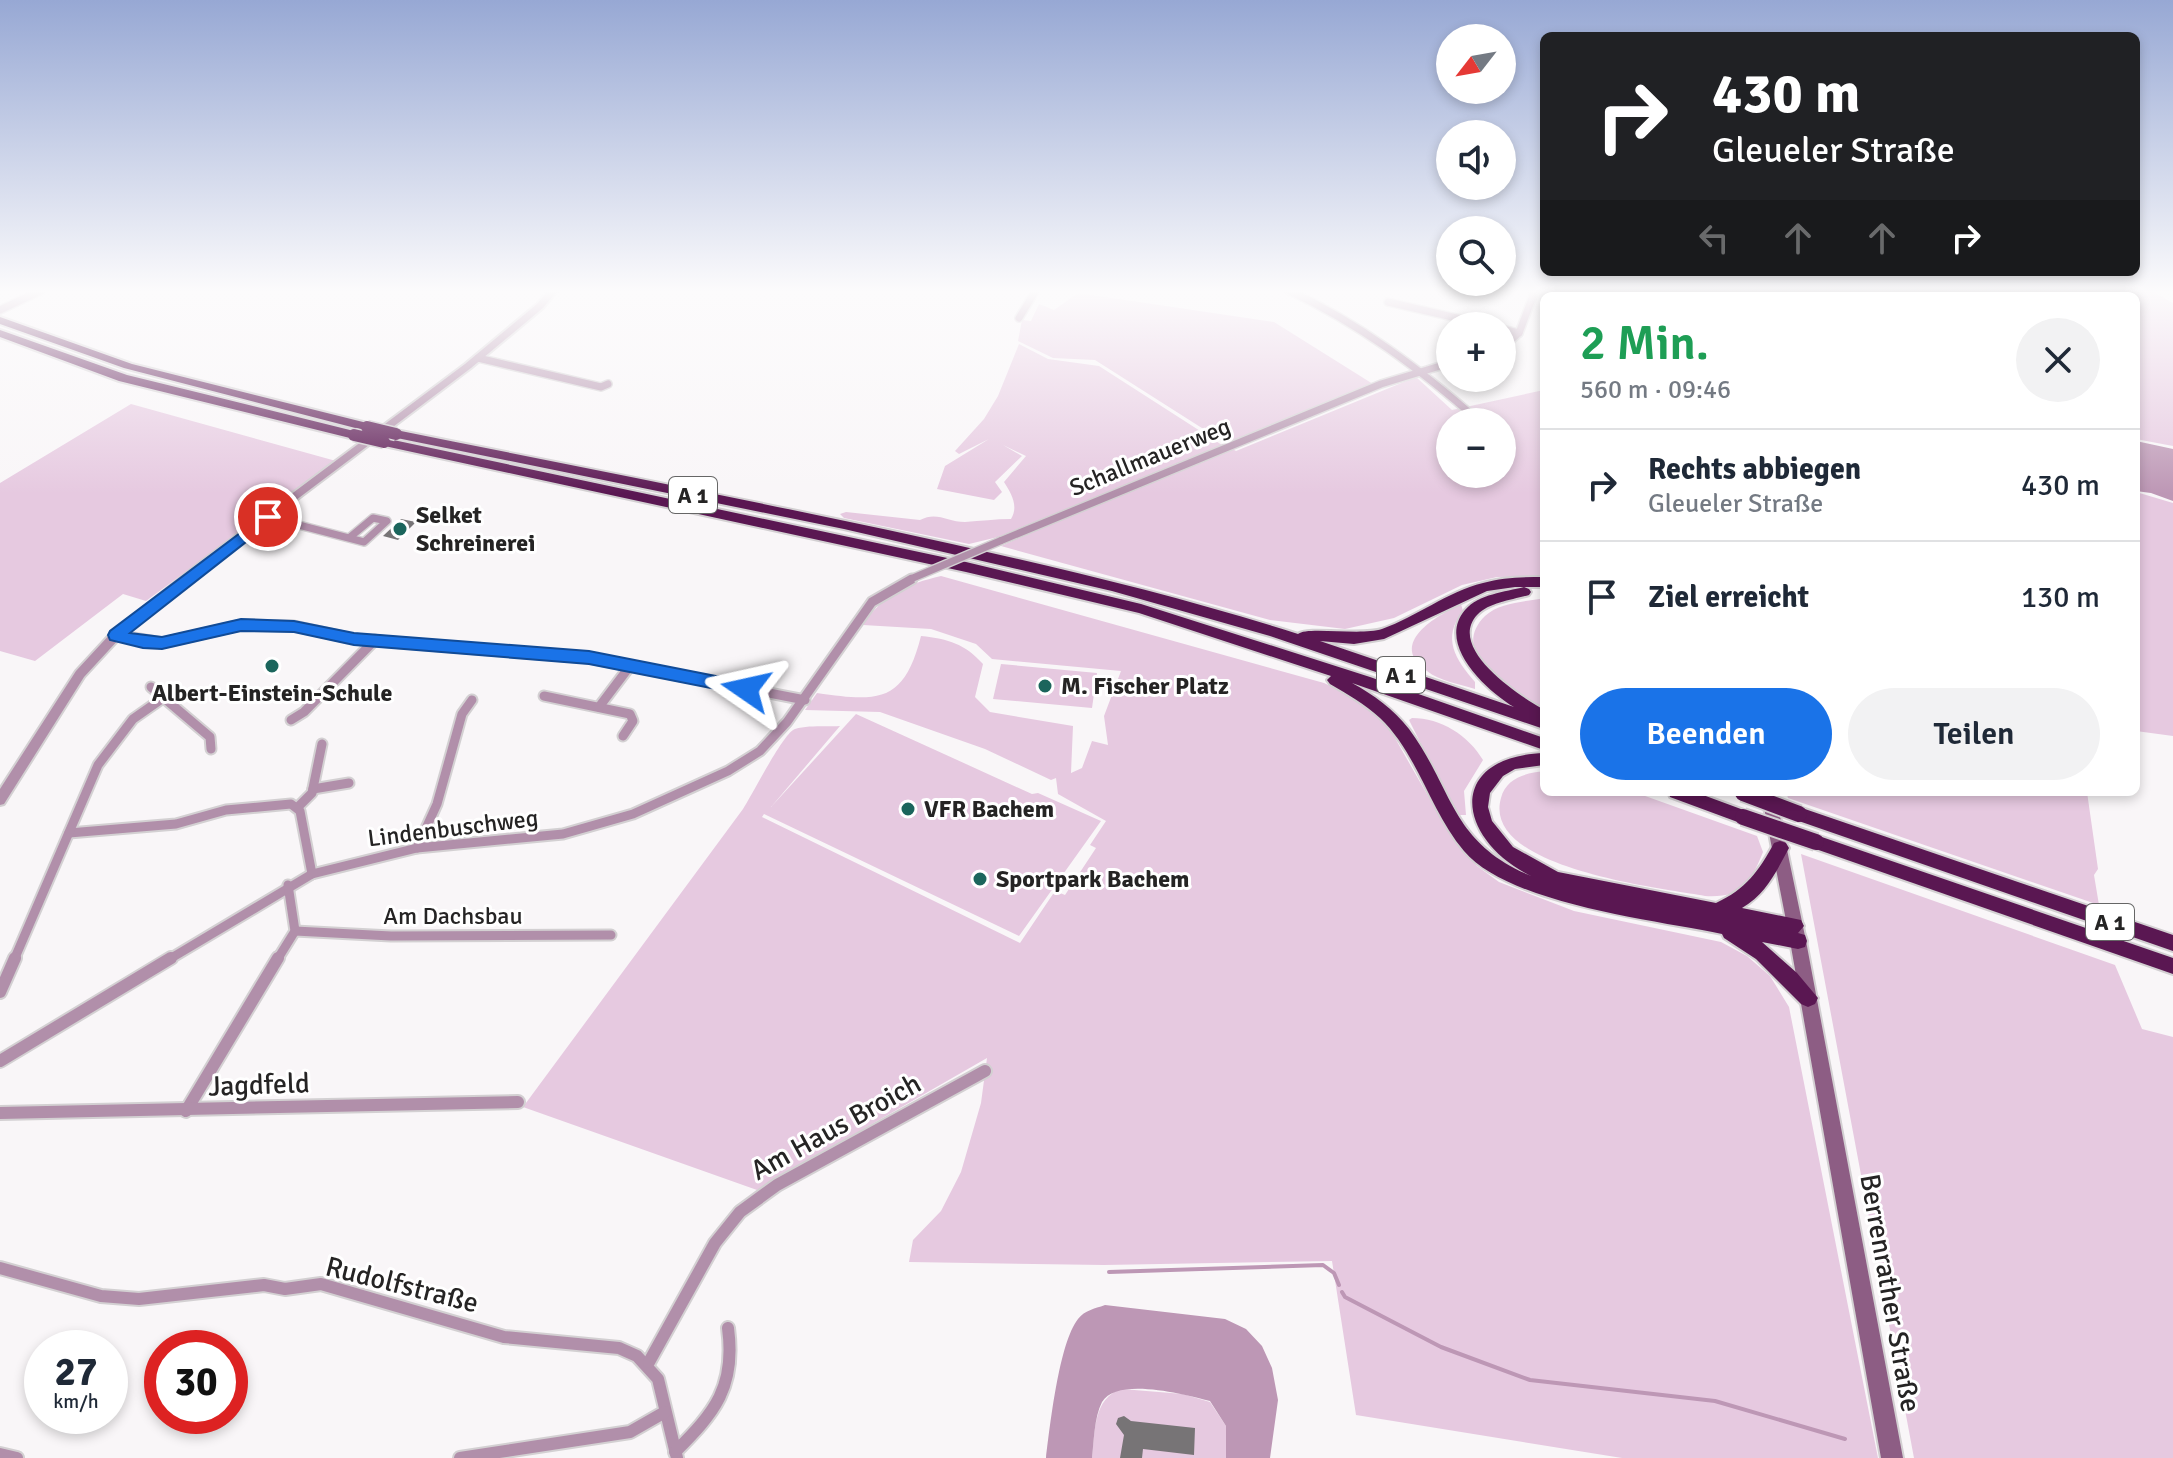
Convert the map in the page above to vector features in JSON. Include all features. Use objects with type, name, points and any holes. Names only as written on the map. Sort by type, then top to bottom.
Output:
[{"type":"highway","name":"A 1","points":[[68,358],[123,378],[354,435],[980,570],[1141,609],[1540,743]]},
{"type":"highway","name":"A 1","points":[[106,358],[367,427],[393,429],[1114,586],[1258,627],[1540,722]]},
{"type":"highway","points":[[1258,627],[1318,637],[1354,639],[1384,634],[1409,624],[1484,587],[1540,582]]},
{"type":"highway","points":[[1540,592],[1507,594],[1490,600],[1474,609],[1466,621],[1463,635],[1475,666],[1494,686],[1540,714]]},
{"type":"highway","points":[[1265,648],[1358,691],[1379,705],[1412,743],[1449,817],[1473,849],[1500,869],[1526,882],[1563,894],[1715,916],[1773,961],[1808,998]]},
{"type":"highway","points":[[1540,760],[1513,763],[1494,771],[1484,783],[1479,798],[1482,819],[1492,837],[1506,852],[1529,868],[1556,879],[1797,933]]},
{"type":"highway","name":"A 1","points":[[1687,796],[2173,966]]},
{"type":"highway","name":"A 1","points":[[1749,796],[2173,943]]},
{"type":"highway","points":[[1715,916],[1748,898],[1760,886],[1780,848]]},
{"type":"main road","name":"Berrenrather Straße","points":[[1769,796],[1797,933],[1892,1458]]},
{"type":"street","points":[[478,358],[601,387],[608,384]]},
{"type":"street","points":[[0,800],[79,676],[116,635],[268,517],[393,429],[478,358]]},
{"type":"street","points":[[1404,358],[1464,408]]},
{"type":"street","name":"Schallmauerweg","points":[[872,602],[913,578],[1000,541],[1257,434],[1436,367]]},
{"type":"street","points":[[268,517],[349,538]]},
{"type":"street","name":"Lindenbuschweg","points":[[0,1061],[111,997],[288,885],[312,874],[417,848],[563,834],[633,814],[692,789],[760,751],[805,700],[872,602]]},
{"type":"street","points":[[116,635],[162,643],[257,624],[375,640],[589,658],[805,700]]},
{"type":"street","points":[[291,720],[304,712],[375,640]]},
{"type":"street","points":[[599,707],[630,666]]},
{"type":"street","points":[[151,687],[210,737],[211,749]]},
{"type":"street","points":[[544,696],[630,714],[633,721],[623,736]]},
{"type":"street","points":[[0,992],[107,750],[133,719],[163,698]]},
{"type":"street","points":[[417,848],[437,804],[462,714],[472,700]]},
{"type":"street","points":[[298,807],[313,789],[322,744]]},
{"type":"street","points":[[313,789],[349,783]]},
{"type":"street","points":[[69,833],[176,824],[226,810],[281,803],[298,807]]},
{"type":"street","points":[[298,807],[312,874]]},
{"type":"street","points":[[186,1111],[295,931],[288,885]]},
{"type":"street","name":"Am Dachsbau","points":[[295,931],[402,937],[611,935]]},
{"type":"street","name":"Am Haus Broich","points":[[649,1362],[715,1243],[740,1212],[777,1185],[985,1071]]},
{"type":"street","name":"Jagdfeld","points":[[0,1113],[518,1102]]},
{"type":"street","name":"Rudolfstraße","points":[[0,1268],[101,1296],[139,1299],[264,1285],[285,1289],[321,1284],[504,1337],[619,1348],[649,1362]]},
{"type":"street","points":[[649,1362],[661,1383],[667,1434],[676,1455],[722,1400],[732,1363],[728,1328]]},
{"type":"street","points":[[460,1458],[630,1432],[665,1412]]},
{"type":"street","points":[[0,1454],[17,1458]]},
{"type":"shaded area","points":[[1013,358],[1046,358],[1099,366],[1222,445],[998,537],[969,544],[844,518],[840,514],[846,512],[920,520],[937,517],[959,522],[1011,519],[1014,504],[1004,482],[1026,456],[1003,445],[1022,456],[995,482],[1002,492],[994,500],[937,489],[945,466],[989,439],[959,454],[955,451],[984,419],[998,396]]},
{"type":"shaded area","points":[[1054,358],[1332,358],[1373,384],[1227,444],[1095,360]]},
{"type":"shaded area","points":[[2140,358],[2173,358],[2173,446],[2140,440]]},
{"type":"shaded area","points":[[1416,377],[1450,408],[1436,408],[1436,488],[1516,488],[1516,408],[1461,408],[1540,391],[1540,576],[1497,577],[1462,585],[1394,618],[1345,629],[1270,620],[1001,546],[1229,447],[1236,451]]},
{"type":"shaded area","points":[[131,404],[336,461],[146,601],[123,594],[35,661],[0,651],[0,483]]},
{"type":"shaded area","points":[[2140,442],[2173,449],[2173,501],[2140,492]]},
{"type":"shaded area","points":[[2140,493],[2173,503],[2173,736],[2140,732]]},
{"type":"shaded area","points":[[941,576],[1324,683],[1360,700],[1391,731],[1448,831],[1477,866],[1499,882],[1574,911],[1721,942],[1747,956],[1770,976],[1789,1007],[1878,1458],[1622,1458],[1356,1415],[1332,1261],[1104,1265],[909,1262],[913,1240],[941,1211],[961,1172],[981,1103],[987,1058],[757,1190],[523,1107],[743,809],[776,752],[795,729],[840,726],[771,807],[856,714],[1032,794],[1038,793],[1101,821],[1019,936],[764,814],[762,817],[1020,943],[1055,891],[1065,895],[1096,848],[1090,845],[1106,821],[1058,794],[1056,778],[1051,780],[985,749],[880,712],[805,710],[817,693],[873,697],[897,686],[914,658],[921,636],[956,644],[983,664],[975,697],[990,712],[1073,726],[1071,773],[1082,768],[1092,741],[1108,745],[1104,716],[1121,671],[992,659],[976,644],[931,629],[863,625],[879,605],[897,592]]},
{"type":"shaded area","points":[[1540,599],[1540,707],[1517,694],[1489,672],[1474,645],[1475,630],[1485,616],[1505,605]]},
{"type":"shaded area","points":[[1461,604],[1463,611],[1456,621],[1452,640],[1457,657],[1475,682],[1475,689],[1444,680],[1427,671],[1416,661],[1412,650],[1414,641],[1429,623]]},
{"type":"shaded area","name":"M. Fischer Platz","points":[[1001,664],[1097,673],[1092,708],[993,699]]},
{"type":"shaded area","points":[[1409,720],[1433,721],[1453,730],[1470,743],[1483,760],[1464,791],[1466,815],[1460,815],[1448,798]]},
{"type":"shaded area","points":[[1540,772],[1540,796],[1645,796],[1757,836],[1763,852],[1754,873],[1743,887],[1718,896],[1651,887],[1579,870],[1545,858],[1518,842],[1502,822],[1501,798],[1504,791],[1512,781]]},
{"type":"shaded area","points":[[2088,796],[2098,869],[2094,875],[2099,905],[1788,798]]},
{"type":"shaded area","points":[[1801,854],[2115,965],[2142,1029],[2173,1037],[2173,1458],[1914,1458]]},
{"type":"shaded area","points":[[1105,1305],[1225,1319],[1246,1329],[1262,1346],[1272,1368],[1278,1400],[1270,1458],[1226,1458],[1226,1426],[1210,1401],[1137,1389],[1110,1394],[1102,1402],[1092,1458],[1046,1458],[1056,1386],[1071,1331],[1084,1314]]},
{"type":"shaded area","points":[[1122,1389],[1183,1394],[1210,1402],[1226,1426],[1226,1458],[1092,1458],[1097,1417],[1106,1400]]},
{"type":"building","name":"Selket Schreinerei","points":[[401,519],[416,522],[398,540],[383,536]]},
{"type":"building","points":[[1124,1416],[1131,1421],[1195,1428],[1194,1455],[1143,1449],[1142,1458],[1120,1458],[1124,1435],[1116,1424],[1118,1418]]},
{"type":"waterway","points":[[1109,1272],[1323,1265],[1334,1273],[1339,1285]]},
{"type":"waterway","points":[[1342,1292],[1345,1297],[1441,1347],[1530,1380],[1715,1401],[1845,1439]]},
{"type":"place","name":"Selket Schreinerei","points":[[400,529]]},
{"type":"place","name":"Albert-Einstein-Schule","points":[[272,666]]},
{"type":"place","name":"M. Fischer Platz","points":[[1045,686]]},
{"type":"place","name":"VFR Bachem","points":[[908,809]]},
{"type":"place","name":"Sportpark Bachem","points":[[980,879]]},
{"type":"route","points":[[268,517],[116,635],[162,643],[241,625],[294,626],[354,639],[589,658],[746,689]]}]
